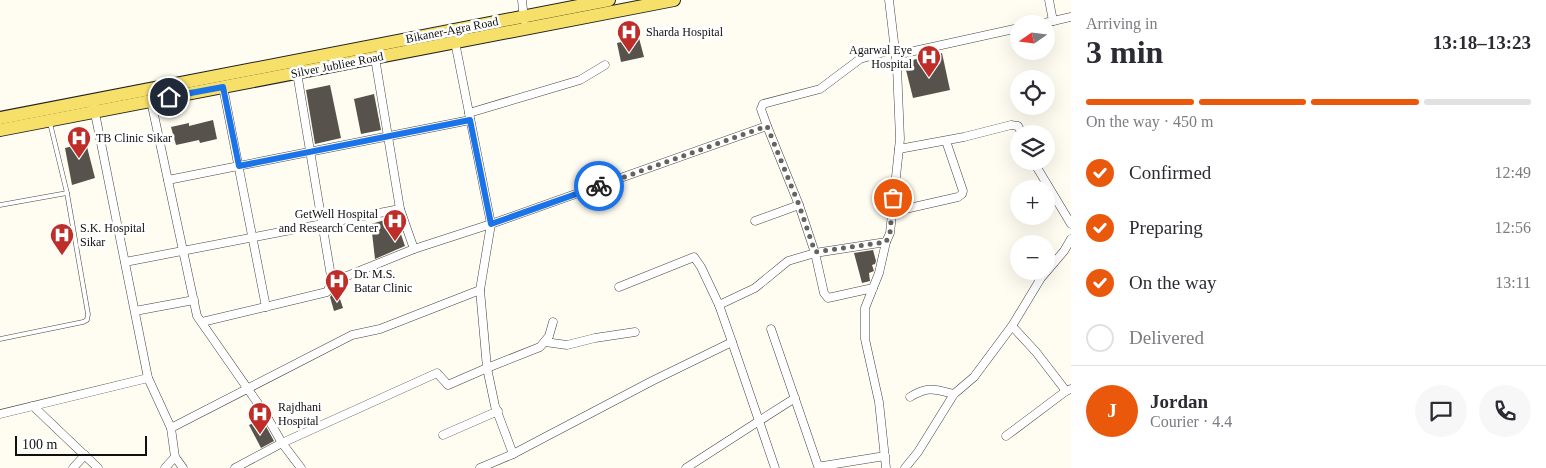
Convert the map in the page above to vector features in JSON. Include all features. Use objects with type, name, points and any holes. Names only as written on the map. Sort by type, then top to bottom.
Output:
[{"type":"main road","name":"Bikaner-Agra Road","points":[[0,118],[93,106],[525,22],[609,0]]},
{"type":"main road","name":"Silver Jubliee Road","points":[[0,130],[49,120],[93,106],[151,101],[455,42],[525,22],[674,0]]},
{"type":"street","points":[[522,0],[525,22]]},
{"type":"street","points":[[886,468],[880,402],[865,339],[865,308],[880,273],[886,242],[890,233],[900,138],[895,52],[889,0]]},
{"type":"street","points":[[1049,0],[1052,15]]},
{"type":"street","points":[[1055,21],[1071,17]]},
{"type":"street","points":[[873,288],[828,298],[824,293],[815,252],[799,205],[761,109],[763,104],[820,89],[860,59],[1010,30]]},
{"type":"street","points":[[455,42],[491,224],[480,290],[487,368],[498,412],[513,454]]},
{"type":"street","points":[[375,58],[400,209],[414,249]]},
{"type":"street","points":[[168,180],[388,136],[470,116],[580,80],[605,65]]},
{"type":"street","points":[[202,322],[328,292],[332,282],[297,73]]},
{"type":"street","points":[[223,87],[266,307]]},
{"type":"street","points":[[151,101],[197,316],[248,388],[300,468]]},
{"type":"street","points":[[93,106],[148,378],[170,428],[175,457],[183,468]]},
{"type":"street","points":[[332,282],[414,249],[491,224],[767,126]]},
{"type":"street","points":[[899,149],[1010,126]]},
{"type":"street","points":[[892,212],[958,197],[962,194],[963,191],[946,140]]},
{"type":"street","points":[[1038,170],[1071,224]]},
{"type":"street","points":[[755,221],[799,205]]},
{"type":"street","points":[[125,262],[400,209]]},
{"type":"street","points":[[905,468],[918,452],[954,394],[974,377],[1012,326],[1041,278],[1064,251],[1071,239]]},
{"type":"street","points":[[719,305],[756,288],[788,261],[815,252],[886,242]]},
{"type":"street","points":[[1064,251],[1071,258]]},
{"type":"street","points":[[619,287],[694,257],[701,266],[719,305],[775,468]]},
{"type":"street","points":[[170,428],[352,335],[380,329],[480,290]]},
{"type":"street","points":[[135,311],[194,300]]},
{"type":"street","points":[[235,468],[282,443],[437,372],[448,385],[487,368],[532,352],[546,342],[553,322]]},
{"type":"street","points":[[1006,436],[1068,390],[1012,326]]},
{"type":"street","points":[[771,329],[818,466],[885,456]]},
{"type":"street","points":[[546,342],[567,345],[595,338],[635,332]]},
{"type":"street","points":[[480,468],[513,454],[652,381],[732,342]]},
{"type":"street","points":[[0,414],[148,378]]},
{"type":"street","points":[[910,397],[928,388],[954,394]]},
{"type":"street","points":[[686,468],[795,398]]},
{"type":"street","points":[[34,406],[98,468]]},
{"type":"street","points":[[443,436],[498,412]]},
{"type":"street","points":[[73,468],[85,455]]},
{"type":"street","points":[[165,468],[175,457]]},
{"type":"lane","points":[[0,339],[86,320],[88,314],[67,193],[49,120]]},
{"type":"lane","points":[[0,205],[67,193]]},
{"type":"building","points":[[639,38],[644,57],[621,62],[617,43]]},
{"type":"building","points":[[942,53],[950,90],[913,98],[904,62]]},
{"type":"building","points":[[330,85],[341,138],[315,144],[306,90]]},
{"type":"building","points":[[374,94],[381,130],[361,134],[354,99]]},
{"type":"building","points":[[213,120],[217,139],[200,143],[199,140],[176,145],[171,127],[189,123],[189,126]]},
{"type":"building","points":[[86,143],[95,178],[72,185],[65,148]]},
{"type":"building","points":[[395,217],[405,246],[375,259],[371,224]]},
{"type":"building","points":[[873,250],[876,261],[872,265],[874,271],[869,273],[870,281],[862,283],[854,253]]},
{"type":"building","points":[[337,290],[343,308],[334,311],[330,297]]},
{"type":"building","points":[[262,419],[274,441],[261,448],[249,425]]},
{"type":"way so far","points":[[599,186],[767,126],[799,205],[815,252],[886,242],[890,233],[893,198]]},
{"type":"place","name":"Sharda Hospital","points":[[629,53]]},
{"type":"place","name":"Agarwal Eye Hospital","points":[[929,78]]},
{"type":"place","name":"TB Clinic Sikar","points":[[79,159]]},
{"type":"place","name":"GetWell Hospital and Research Center","points":[[395,242]]},
{"type":"place","name":"S.K. Hospital Sikar","points":[[62,256]]},
{"type":"place","name":"Dr. M.S. Batar Clinic","points":[[337,302]]},
{"type":"place","name":"Rajdhani Hospital","points":[[260,435]]},
{"type":"route","points":[[169,97],[223,87],[239,166],[470,120],[491,224],[599,186]]}]
